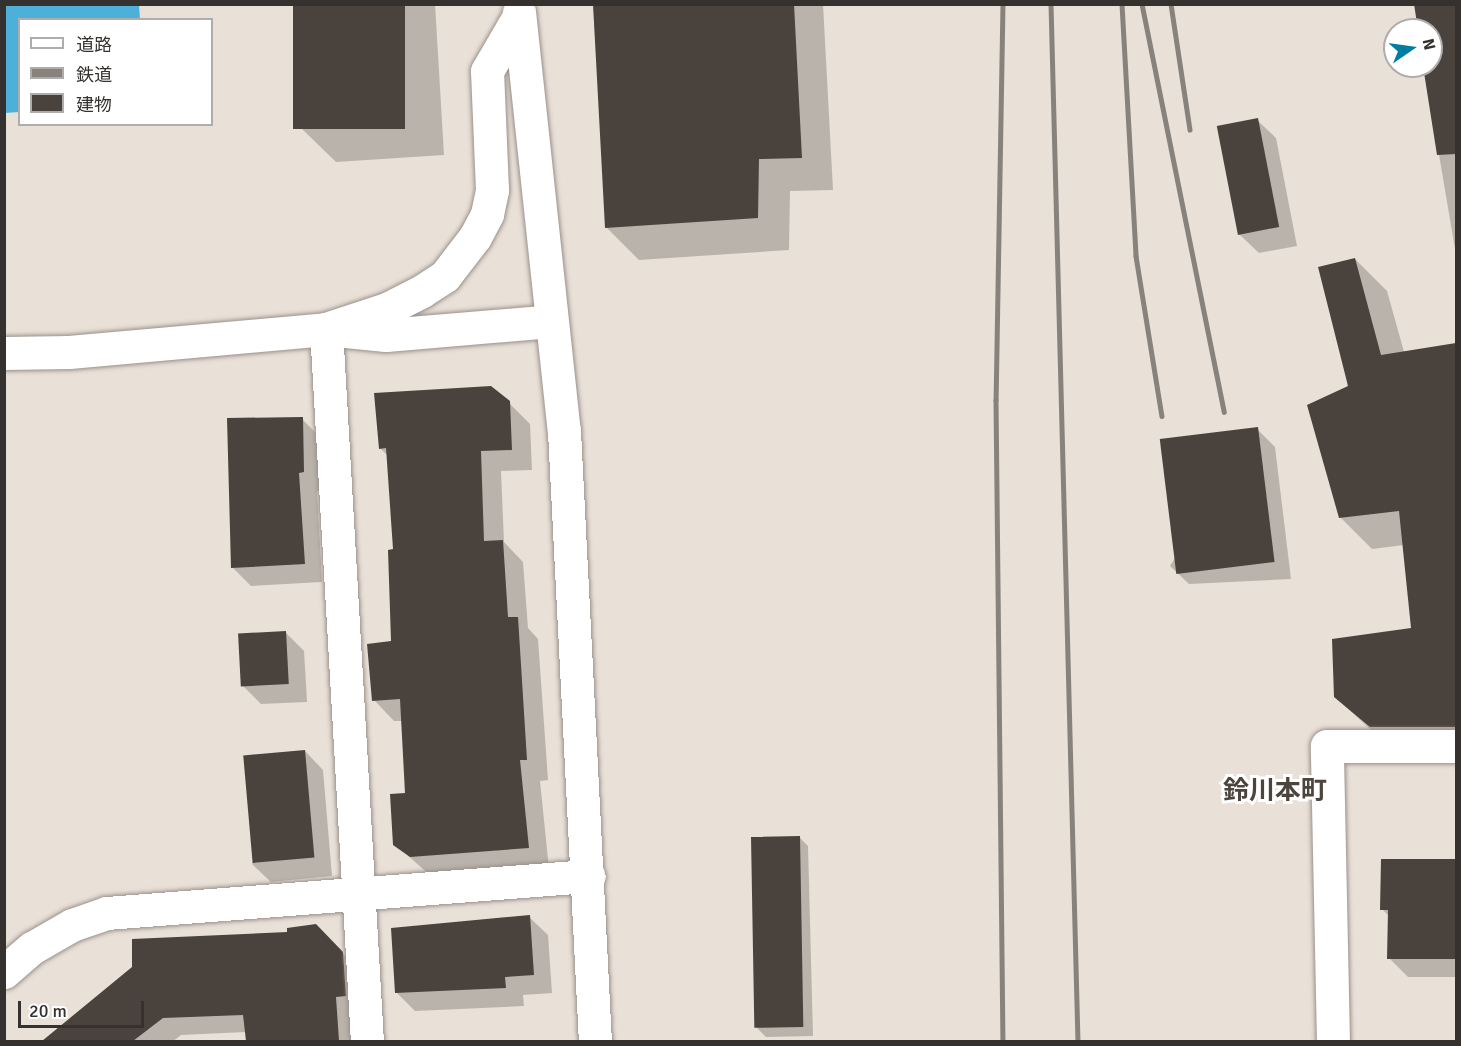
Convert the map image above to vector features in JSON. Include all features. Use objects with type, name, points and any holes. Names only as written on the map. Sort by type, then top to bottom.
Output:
[{"type":"street","points":[[519,10],[564,431],[589,876],[595,1041]]},
{"type":"street","points":[[326,329],[387,309],[422,291],[445,276],[476,237],[487,214],[492,190],[487,71],[519,10]]},
{"type":"street","points":[[4,353],[69,352],[326,329],[386,335],[551,321]]},
{"type":"street","points":[[326,329],[367,1041]]},
{"type":"street","points":[[1333,1041],[1327,746],[1456,746]]},
{"type":"street","points":[[4,972],[32,948],[72,925],[107,913],[589,876]]},
{"type":"water","points":[[5,4],[139,5],[140,18],[18,18],[18,112],[5,113]]},
{"type":"building","points":[[293,4],[405,4],[405,129],[293,129]]},
{"type":"building","points":[[593,4],[794,4],[802,158],[759,159],[758,218],[605,228]]},
{"type":"building","points":[[1414,4],[1456,4],[1456,154],[1437,155],[1425,78],[1443,78],[1443,18],[1416,18]]},
{"type":"building","points":[[1258,118],[1279,227],[1238,235],[1217,126]]},
{"type":"building","points":[[1355,258],[1381,355],[1456,343],[1456,727],[1370,727],[1334,697],[1332,639],[1411,628],[1399,511],[1339,518],[1307,405],[1348,386],[1318,267]]},
{"type":"building","points":[[491,386],[510,401],[512,450],[481,451],[484,541],[503,540],[508,617],[518,617],[527,760],[520,760],[529,848],[410,857],[393,845],[390,794],[405,793],[400,699],[372,701],[367,644],[391,641],[388,550],[393,549],[386,448],[379,449],[374,393]]},
{"type":"building","points":[[303,417],[304,472],[299,473],[305,564],[231,568],[227,418]]},
{"type":"building","points":[[1258,427],[1275,562],[1176,574],[1160,439]]},
{"type":"building","points":[[286,631],[289,684],[241,686],[238,634]]},
{"type":"building","points":[[305,750],[314,858],[253,863],[243,755]]},
{"type":"building","points":[[800,836],[803,1027],[754,1028],[751,837]]},
{"type":"building","points":[[1381,859],[1456,859],[1456,959],[1387,959],[1388,910],[1380,910]]},
{"type":"building","points":[[530,915],[534,975],[505,977],[506,988],[395,993],[391,928]]},
{"type":"building","points":[[316,924],[343,952],[346,996],[336,997],[339,1041],[246,1041],[243,1015],[163,1018],[133,1041],[42,1041],[132,967],[132,939],[287,932],[287,928]]},
{"type":"railway","points":[[1003,4],[996,400],[1003,1042]]},
{"type":"railway","points":[[1051,4],[1078,1042]]},
{"type":"railway","points":[[1122,4],[1136,256],[1162,416]]},
{"type":"railway","points":[[1142,4],[1224,412]]},
{"type":"railway","points":[[1171,4],[1190,130]]},
{"type":"district","name":"鈴川本町","points":[[1275,792]]}]
